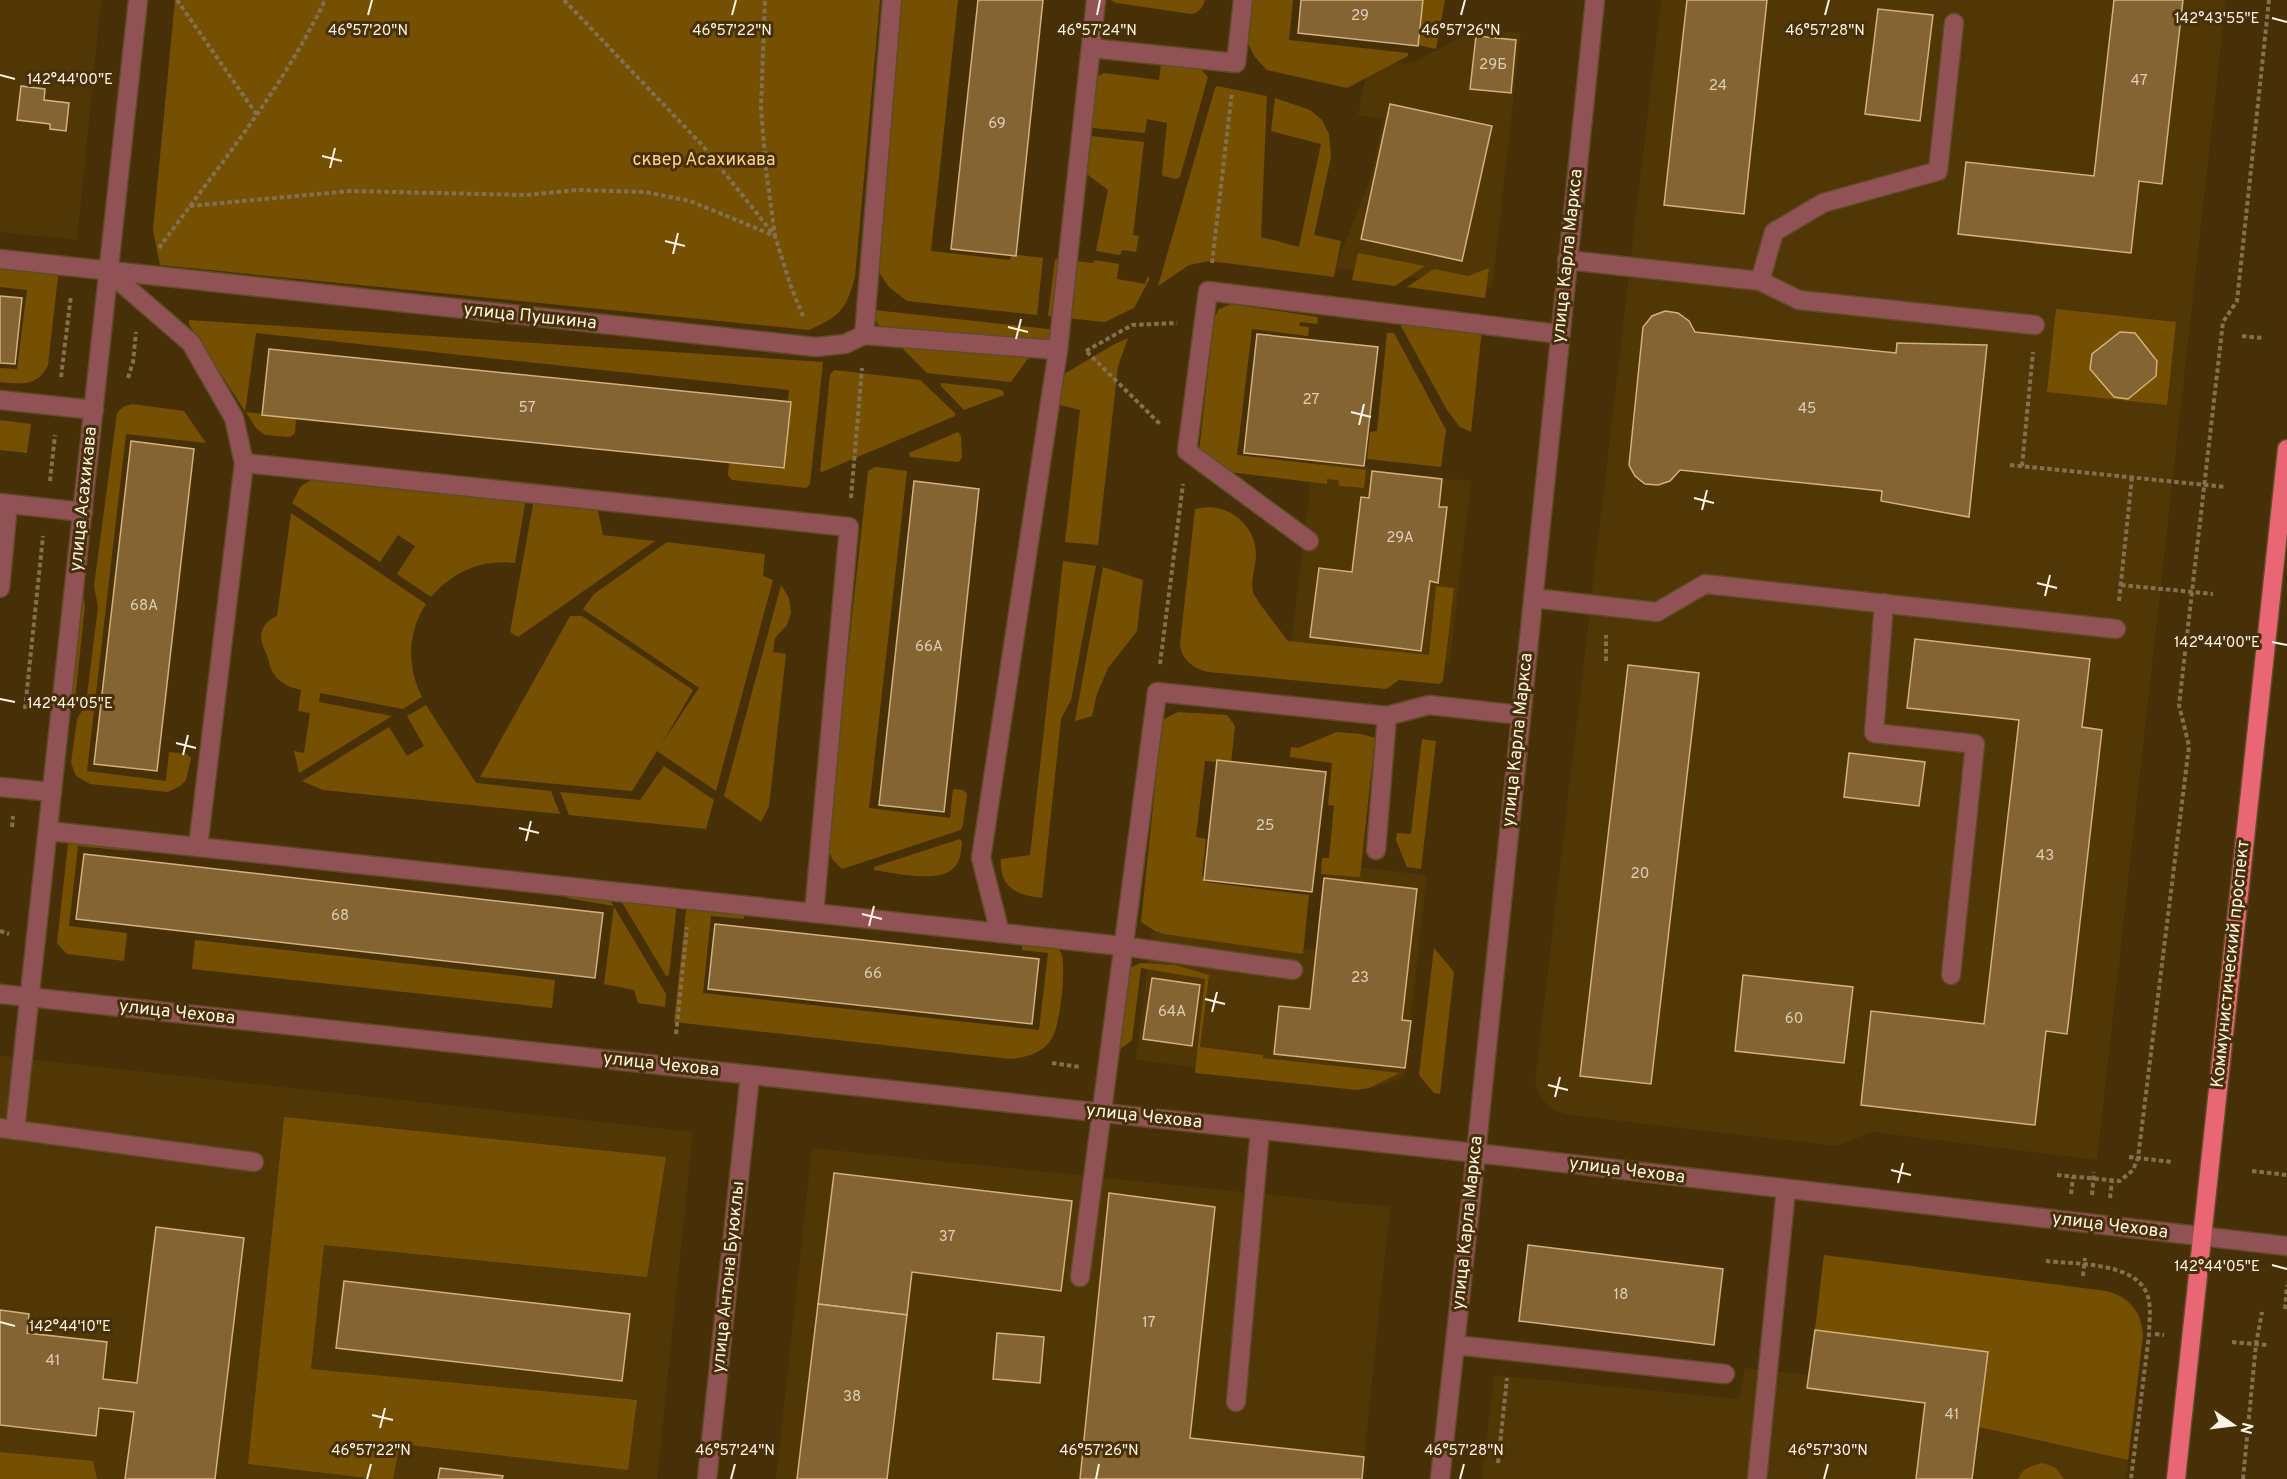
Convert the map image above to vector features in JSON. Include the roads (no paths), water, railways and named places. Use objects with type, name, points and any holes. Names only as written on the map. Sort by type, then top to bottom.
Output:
[{"type":"main road","name":"Коммунистический проспект","points":[[2176,1479],[2287,449]]},
{"type":"street","name":"улица Асахикава","points":[[8,1129],[30,997],[138,0]]},
{"type":"street","points":[[864,334],[892,0]]},
{"type":"street","points":[[1000,933],[981,858],[1058,350],[1096,0]]},
{"type":"street","points":[[1090,48],[1236,63],[1243,0]]},
{"type":"street","name":"улица Карла Маркса","points":[[1440,1479],[1476,1153],[1595,0]]},
{"type":"street","points":[[1760,281],[1774,232],[1823,203],[1938,171],[1954,22]]},
{"type":"street","name":"улица Пушкина","points":[[0,259],[816,347],[845,344],[864,334],[1058,350]]},
{"type":"street","points":[[1567,260],[1760,281],[1799,300],[2035,325]]},
{"type":"street","points":[[109,272],[190,343],[234,418],[244,463],[198,847]]},
{"type":"street","points":[[1309,541],[1187,452],[1208,291],[1559,334]]},
{"type":"street","points":[[0,400],[94,410]]},
{"type":"street","points":[[244,463],[849,527],[814,913]]},
{"type":"street","points":[[0,588],[4,503],[83,512]]},
{"type":"street","points":[[1533,598],[1657,612],[1705,584],[2116,629]]},
{"type":"street","points":[[1884,603],[1875,733],[1975,744],[1950,975]]},
{"type":"street","points":[[1080,1277],[1157,692],[1387,716],[1429,705],[1521,715]]},
{"type":"street","points":[[1376,850],[1387,716]]},
{"type":"street","points":[[0,787],[52,792]]},
{"type":"street","points":[[48,831],[1122,946],[1293,970]]},
{"type":"street","name":"улица Чехова","points":[[0,994],[1476,1153],[2287,1246]]},
{"type":"street","name":"улица Антона Буюклы","points":[[706,1479],[750,1075]]},
{"type":"street","points":[[8,1129],[254,1162]]},
{"type":"street","points":[[1236,1401],[1260,1130]]},
{"type":"street","points":[[1757,1479],[1786,1189]]},
{"type":"street","points":[[1455,1345],[1725,1374]]},
{"type":"park label","name":"сквер Асахикава","points":[[704,160]]}]
